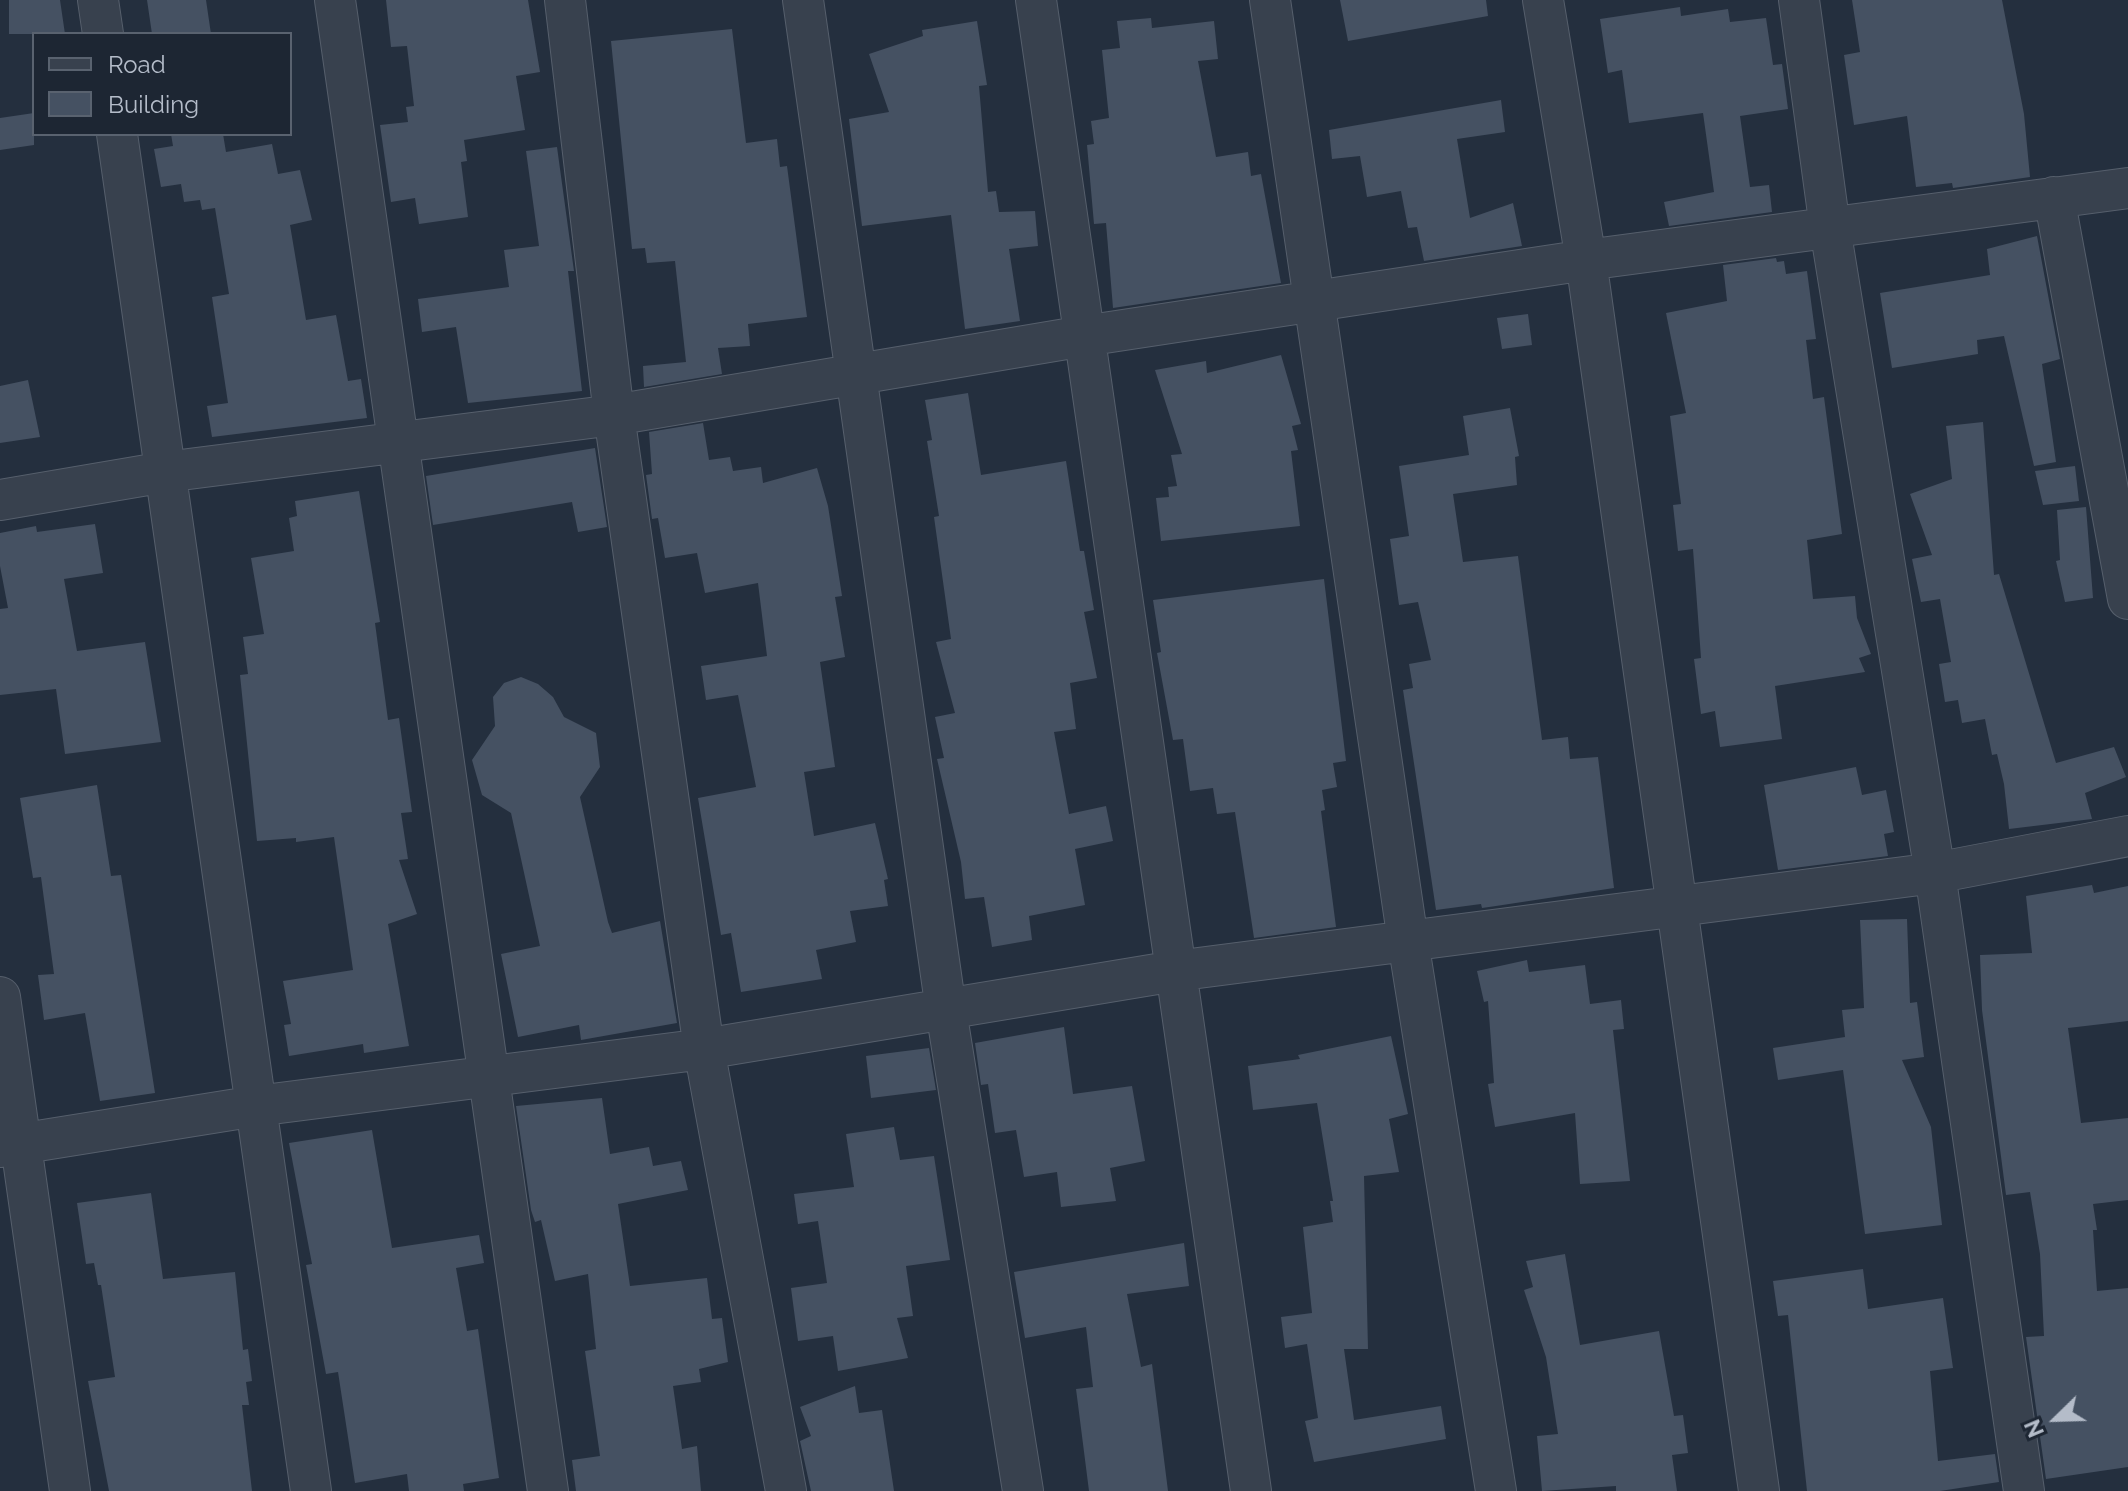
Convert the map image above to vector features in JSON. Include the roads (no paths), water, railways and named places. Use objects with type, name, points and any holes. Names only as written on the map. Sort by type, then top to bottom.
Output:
[{"type":"street","points":[[98,0],[103,32]]},
{"type":"street","points":[[335,0],[548,1491]]},
{"type":"street","points":[[565,0],[614,415],[704,1049],[786,1491]]},
{"type":"street","points":[[803,0],[946,1010],[1023,1491]]},
{"type":"street","points":[[1036,0],[1251,1491]]},
{"type":"street","points":[[1270,0],[1408,941],[1496,1491]]},
{"type":"street","points":[[1543,0],[1586,260],[1759,1491]]},
{"type":"street","points":[[1799,0],[1830,228],[1935,873],[2024,1491]]},
{"type":"street","points":[[117,136],[311,1491]]},
{"type":"street","points":[[0,500],[165,472],[398,440],[614,415],[1084,336],[1586,260],[2128,188]]},
{"type":"street","points":[[2054,197],[2128,599]]},
{"type":"street","points":[[10,1145],[256,1106],[704,1049],[1175,971],[1935,873],[2128,836]]},
{"type":"street","points":[[0,997],[10,1145],[70,1491]]}]
